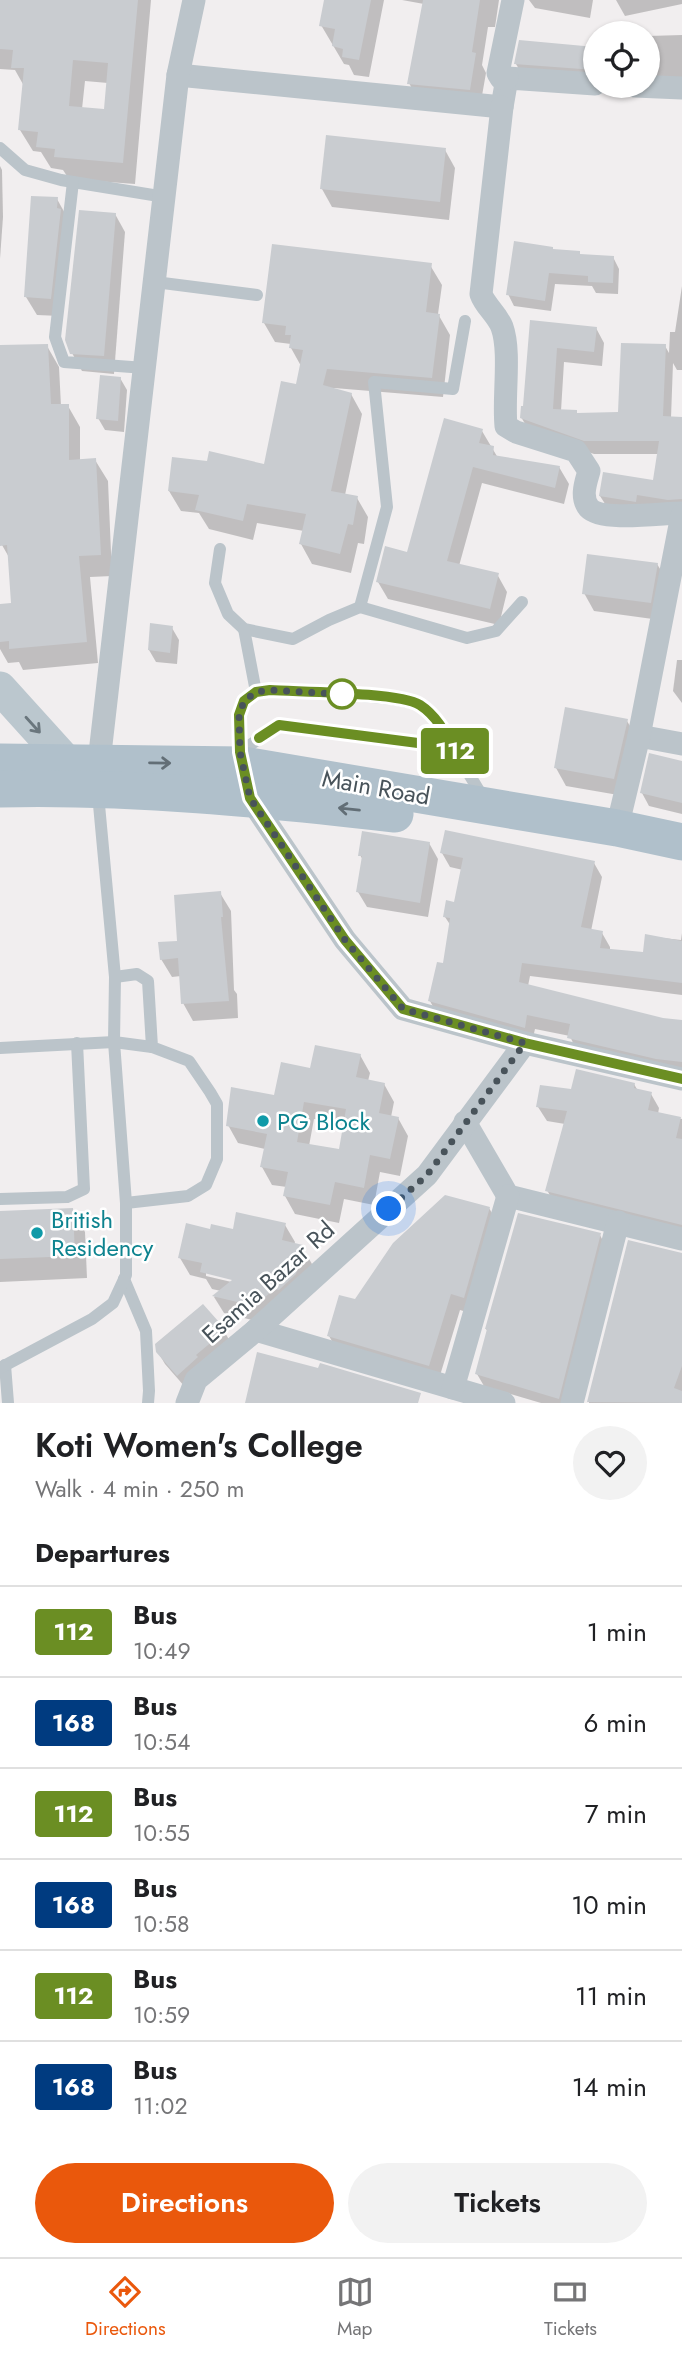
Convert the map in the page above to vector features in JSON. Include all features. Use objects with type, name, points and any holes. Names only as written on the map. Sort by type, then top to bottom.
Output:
[{"type":"main road","points":[[0,688],[83,776]]},
{"type":"main road","name":"Main Road","points":[[8,769],[83,776],[244,772],[488,806],[682,842]]},
{"type":"main road","name":"Main Road","points":[[244,772],[682,864]]},
{"type":"street","points":[[83,776],[145,368],[178,75],[194,0]]},
{"type":"street","points":[[513,0],[498,72],[501,78],[583,83]]},
{"type":"street","points":[[178,75],[502,107]]},
{"type":"street","points":[[507,78],[481,294],[501,324],[505,342],[506,426],[516,432],[576,451],[589,471],[584,494],[586,500],[589,507],[598,513],[682,514],[639,736],[617,828]]},
{"type":"street","points":[[660,87],[682,88]]},
{"type":"street","points":[[639,736],[682,744]]},
{"type":"street","points":[[244,772],[345,940],[403,1009],[525,1043],[682,1079]]},
{"type":"street","name":"Esamia Bazar Rd","points":[[192,1402],[196,1380],[256,1330],[427,1175],[525,1043]]},
{"type":"street","points":[[453,1388],[508,1196],[465,1122]]},
{"type":"street","points":[[508,1196],[682,1239]]},
{"type":"street","points":[[572,1403],[618,1222]]},
{"type":"street","points":[[256,1330],[503,1403]]},
{"type":"lane","points":[[0,148],[25,170],[73,182],[165,197]]},
{"type":"lane","points":[[73,182],[55,337],[64,362],[145,368]]},
{"type":"lane","points":[[155,282],[257,295]]},
{"type":"lane","points":[[360,607],[387,507],[374,382],[453,389],[465,321]]},
{"type":"lane","points":[[220,549],[215,583],[228,614],[244,629],[293,639],[360,607],[467,638],[496,631],[522,602]]},
{"type":"lane","points":[[244,629],[256,692]]},
{"type":"lane","points":[[244,772],[239,715],[244,701],[256,692],[270,690],[393,699],[419,704],[441,725],[488,806]]},
{"type":"lane","points":[[244,772],[279,725],[418,743],[461,761]]},
{"type":"lane","points":[[8,1403],[3,1366],[92,1319],[113,1303],[124,1279],[126,1203],[114,1042],[115,977],[83,776]]},
{"type":"lane","points":[[115,977],[137,974],[148,981],[152,1047]]},
{"type":"lane","points":[[0,1048],[114,1042],[152,1047],[189,1061],[217,1104],[217,1159],[206,1185],[188,1196],[126,1203]]},
{"type":"lane","points":[[0,1199],[66,1197],[84,1189],[77,1043]]},
{"type":"lane","points":[[124,1279],[146,1331],[148,1403]]},
{"type":"building","points":[[0,0],[138,0],[123,163],[54,157],[55,149],[36,147],[38,132],[18,130],[24,68],[11,68],[13,50],[0,49]],"holes":[[[73,60],[108,63],[104,109],[69,106]]]},
{"type":"building","points":[[324,0],[371,0],[359,60],[342,57],[343,49],[332,46],[335,29],[319,26]]},
{"type":"building","points":[[423,0],[480,0],[472,52],[476,53],[470,90],[407,84]]},
{"type":"building","points":[[519,40],[583,46],[583,69],[514,64]]},
{"type":"building","points":[[326,135],[446,148],[440,202],[320,189]]},
{"type":"building","points":[[31,196],[58,197],[57,208],[61,209],[51,299],[24,297]]},
{"type":"building","points":[[79,210],[116,213],[104,356],[70,354],[65,340]]},
{"type":"building","points":[[514,241],[580,251],[580,254],[614,256],[613,283],[588,282],[588,276],[549,273],[545,301],[506,295]]},
{"type":"building","points":[[272,244],[432,263],[426,312],[440,314],[432,378],[327,369],[323,385],[352,393],[331,491],[358,496],[353,525],[348,524],[340,554],[299,544],[306,514],[247,504],[243,521],[195,510],[199,495],[168,491],[172,457],[207,461],[209,451],[264,464],[281,381],[296,384],[303,350],[289,348],[291,335],[285,335],[286,326],[262,323]]},
{"type":"building","points":[[530,320],[597,327],[594,352],[557,348],[553,409],[577,410],[577,413],[618,412],[621,343],[666,344],[663,416],[682,417],[682,499],[668,500],[637,495],[636,502],[599,496],[603,472],[653,480],[659,441],[584,441],[520,418]]},
{"type":"building","points":[[48,344],[51,404],[69,404],[69,460],[96,458],[101,555],[79,556],[87,642],[9,649],[9,641],[0,642],[0,604],[11,603],[7,545],[0,546],[0,345]]},
{"type":"building","points":[[100,375],[121,377],[118,421],[96,419]]},
{"type":"building","points":[[444,418],[483,429],[479,443],[494,446],[493,455],[560,466],[555,488],[473,467],[447,561],[499,573],[490,609],[376,582],[385,546],[407,552]]},
{"type":"building","points":[[587,554],[658,563],[651,603],[582,594]]},
{"type":"building","points":[[150,623],[173,626],[170,653],[148,650]]},
{"type":"building","points":[[565,707],[628,719],[614,779],[554,768]]},
{"type":"building","points":[[649,753],[682,761],[682,803],[640,793]]},
{"type":"building","points":[[445,830],[595,861],[581,927],[603,931],[600,948],[643,952],[645,934],[682,941],[682,983],[522,963],[519,982],[663,1018],[682,1020],[682,1062],[656,1059],[567,1038],[570,1024],[527,1015],[525,1028],[428,1001],[437,962],[443,963],[450,918],[443,917],[446,900],[454,902],[463,858],[440,853]]},
{"type":"building","points":[[362,831],[430,842],[420,903],[356,892],[362,856],[358,856]]},
{"type":"building","points":[[221,891],[229,1001],[181,1004],[178,958],[160,960],[158,942],[177,941],[174,895]]},
{"type":"building","name":"PG Block","points":[[315,1045],[361,1054],[356,1077],[385,1083],[379,1113],[399,1117],[390,1159],[370,1155],[364,1188],[335,1182],[330,1205],[283,1196],[288,1172],[260,1167],[267,1134],[226,1126],[231,1087],[274,1095],[281,1062],[310,1068]],"holes":[[[304,1102],[346,1109],[339,1149],[297,1142]]]},
{"type":"building","points":[[576,1069],[635,1083],[634,1088],[652,1092],[648,1110],[681,1117],[676,1138],[682,1139],[682,1225],[545,1191],[567,1111],[536,1107],[540,1085],[571,1089]]},
{"type":"building","points":[[445,1195],[490,1207],[464,1298],[451,1294],[429,1366],[327,1336],[339,1295],[355,1299],[393,1243]]},
{"type":"building","name":"British Residency","points":[[73,1208],[75,1256],[0,1259],[0,1211]]},
{"type":"building","points":[[236,1212],[286,1223],[282,1240],[303,1245],[296,1274],[279,1290],[271,1288],[270,1293],[254,1306],[212,1296],[232,1280],[200,1272],[202,1263],[178,1258],[186,1223],[210,1229],[211,1224],[233,1229]]},
{"type":"building","points":[[518,1213],[601,1233],[559,1399],[475,1374]]},
{"type":"building","points":[[628,1240],[682,1253],[682,1366],[674,1388],[682,1391],[682,1403],[587,1402]]},
{"type":"building","points":[[203,1304],[226,1330],[196,1355],[198,1357],[177,1376],[156,1352],[155,1344]]},
{"type":"building","points":[[257,1352],[318,1368],[320,1363],[421,1393],[418,1403],[245,1403]]},
{"type":"bus line","name":"112","points":[[259,738],[279,725],[418,743],[461,761],[441,725],[419,704],[352,695],[270,690],[256,692],[244,701],[239,715],[240,752],[250,798],[345,940],[403,1009],[525,1043],[682,1079]]},
{"type":"place","name":"PG Block","points":[[263,1121]]},
{"type":"place","name":"British Residency","points":[[37,1233]]},
{"type":"route","points":[[342,694],[352,695],[270,690],[256,692],[244,701],[239,715],[240,752],[250,798],[345,940],[403,1009],[525,1043],[427,1175],[389,1209]]}]
